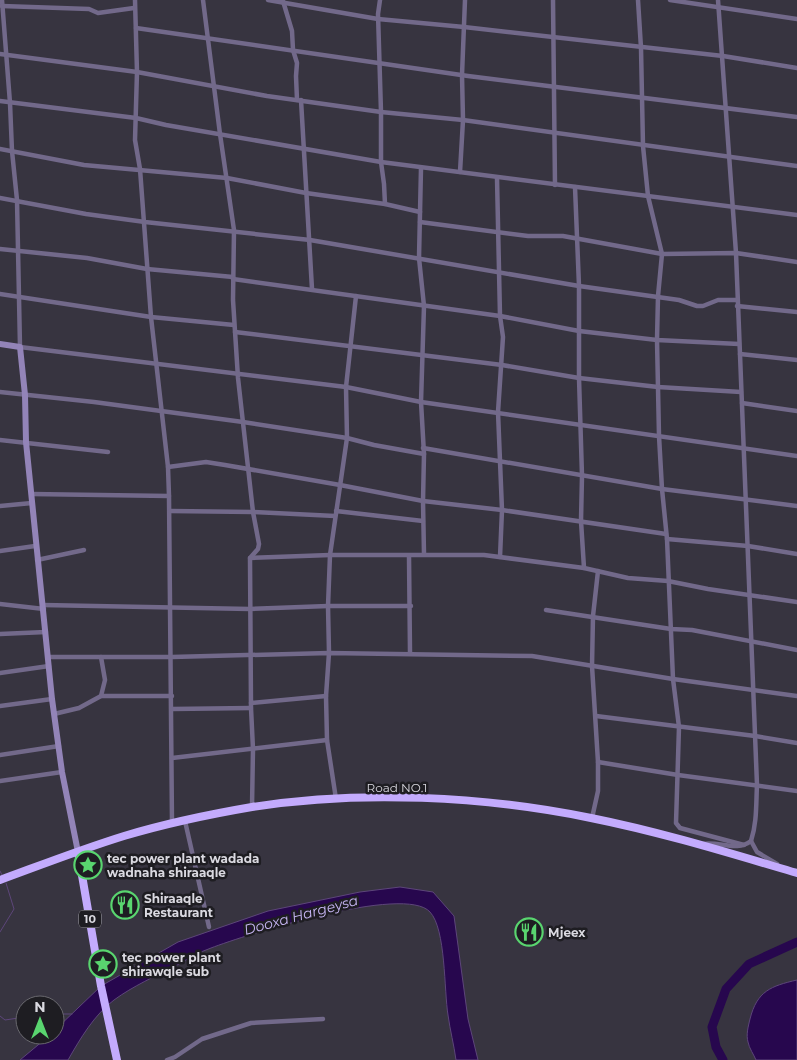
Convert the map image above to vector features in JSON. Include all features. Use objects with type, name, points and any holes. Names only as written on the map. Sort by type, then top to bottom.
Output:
[{"type":"highway","name":"Road NO.1","points":[[0,880],[124,836],[172,823],[252,807],[336,799],[410,798],[473,801],[540,809],[592,818],[700,844],[797,873]]},
{"type":"highway","name":"10","points":[[78,852],[101,986],[117,1060]]},
{"type":"street","points":[[2,0],[17,200],[20,347],[35,546],[62,772],[78,852]]},
{"type":"street","points":[[135,0],[137,72],[134,140],[140,169],[151,317],[168,467],[170,511],[172,823]]},
{"type":"street","points":[[203,0],[234,230],[234,325],[248,469],[259,544],[258,549],[250,558],[252,807]]},
{"type":"street","points":[[268,0],[283,1],[378,19],[723,56],[797,68]]},
{"type":"street","points":[[380,0],[378,19],[381,162],[385,204]]},
{"type":"street","points":[[460,172],[465,0]]},
{"type":"street","points":[[553,0],[555,185]]},
{"type":"street","points":[[638,0],[643,146],[648,196],[662,254],[658,296],[657,340],[659,436],[673,679],[679,727],[676,823],[680,828],[744,845]]},
{"type":"street","points":[[670,0],[797,19]]},
{"type":"street","points":[[700,844],[712,843],[739,846],[750,841],[756,819],[757,786],[748,546],[742,447],[736,253],[718,0]]},
{"type":"street","points":[[283,1],[292,31],[293,50],[297,63],[296,76],[304,148],[312,289]]},
{"type":"street","points":[[2,9],[88,9],[98,13],[134,8]]},
{"type":"street","points":[[136,28],[462,75],[797,118]]},
{"type":"street","points":[[0,54],[137,72],[255,95],[381,112],[463,120],[797,166]]},
{"type":"street","points":[[0,102],[136,118],[166,125],[421,168],[797,215]]},
{"type":"street","points":[[0,149],[84,165],[226,178],[306,193],[385,204],[420,212]]},
{"type":"street","points":[[421,168],[419,258],[424,306],[421,355],[421,402],[424,448],[424,554]]},
{"type":"street","points":[[497,178],[498,271],[503,337],[498,412],[502,510],[500,557]]},
{"type":"street","points":[[576,187],[582,476],[581,521],[584,568]]},
{"type":"street","points":[[0,198],[86,214],[145,222],[234,230],[310,240],[579,286],[658,296],[680,300],[697,306],[703,306],[718,300],[737,300]]},
{"type":"street","points":[[420,222],[528,236],[563,236],[662,254],[736,253],[797,262]]},
{"type":"street","points":[[0,249],[87,258],[147,269],[312,289],[500,316],[579,331],[657,340],[740,344]]},
{"type":"street","points":[[0,294],[151,317],[234,325]]},
{"type":"street","points":[[336,799],[327,740],[326,696],[329,653],[330,555],[347,438],[346,387],[356,296]]},
{"type":"street","points":[[737,306],[797,312]]},
{"type":"street","points":[[235,332],[502,365],[579,378],[658,387],[741,392]]},
{"type":"street","points":[[0,344],[346,387],[421,402],[797,456]]},
{"type":"street","points":[[740,354],[797,360]]},
{"type":"street","points":[[0,392],[94,402],[243,422],[347,438],[424,454]]},
{"type":"street","points":[[742,403],[797,411]]},
{"type":"street","points":[[0,440],[108,452]]},
{"type":"street","points":[[424,448],[662,489],[797,506]]},
{"type":"street","points":[[168,467],[206,462],[423,501],[581,521],[666,537],[748,546],[797,554]]},
{"type":"street","points":[[31,494],[169,496]]},
{"type":"street","points":[[0,506],[32,503]]},
{"type":"street","points":[[170,511],[336,513],[424,521]]},
{"type":"street","points":[[0,551],[35,546]]},
{"type":"street","points":[[37,560],[84,550]]},
{"type":"street","points":[[250,558],[330,555],[484,555],[584,568],[628,578],[668,581],[797,602]]},
{"type":"street","points":[[409,556],[410,653]]},
{"type":"street","points":[[592,818],[598,791],[596,716],[592,666],[593,616],[598,571]]},
{"type":"street","points":[[0,604],[43,607],[170,607],[250,610],[328,606],[410,606]]},
{"type":"street","points":[[546,610],[671,629],[692,630],[751,643],[797,650]]},
{"type":"street","points":[[0,634],[46,632]]},
{"type":"street","points":[[48,658],[329,653],[532,656],[673,679],[797,696]]},
{"type":"street","points":[[101,658],[105,680],[101,696]]},
{"type":"street","points":[[0,673],[49,666]]},
{"type":"street","points":[[54,714],[79,708],[101,696],[172,696]]},
{"type":"street","points":[[172,709],[251,706],[326,696]]},
{"type":"street","points":[[0,706],[52,699]]},
{"type":"street","points":[[596,716],[797,743]]},
{"type":"street","points":[[172,758],[327,740]]},
{"type":"street","points":[[0,755],[59,746]]},
{"type":"street","points":[[598,762],[797,791]]},
{"type":"street","points":[[0,781],[62,772]]},
{"type":"street","points":[[185,821],[209,927]]},
{"type":"street","points":[[750,841],[757,852],[784,869]]},
{"type":"street","points":[[167,1060],[202,1039],[241,1026],[323,1019]]},
{"type":"water","name":"Dooxa Hargeysa","points":[[400,887],[433,892],[454,916],[468,1019],[478,1060],[456,1060],[448,1015],[442,946],[435,920],[430,912],[415,905],[390,904],[324,915],[256,933],[207,950],[114,1000],[94,1020],[68,1060],[20,1060],[38,1045],[65,1045],[65,1020],[101,986],[178,942],[268,911],[360,892]]},
{"type":"water","points":[[797,980],[797,1060],[756,1060],[749,1047],[747,1037],[750,1019],[757,1002],[766,991]]},
{"type":"waterway","points":[[0,871],[3,877]]},
{"type":"waterway","points":[[0,932],[14,909],[6,883]]},
{"type":"waterway","points":[[723,1060],[716,1047],[712,1027],[726,989],[749,964],[797,942]]},
{"type":"waterway","points":[[65,1014],[72,1014]]},
{"type":"waterway","points":[[0,1016],[5,1020],[15,1018]]},
{"type":"place","name":"tec power plant wadada wadnaha shiraaqle","points":[[88,865]]},
{"type":"place","name":"Shiraaqle Restaurant","points":[[125,905]]},
{"type":"place","name":"Mjeex","points":[[529,932]]},
{"type":"place","name":"tec power plant shirawqle sub","points":[[103,964]]}]
